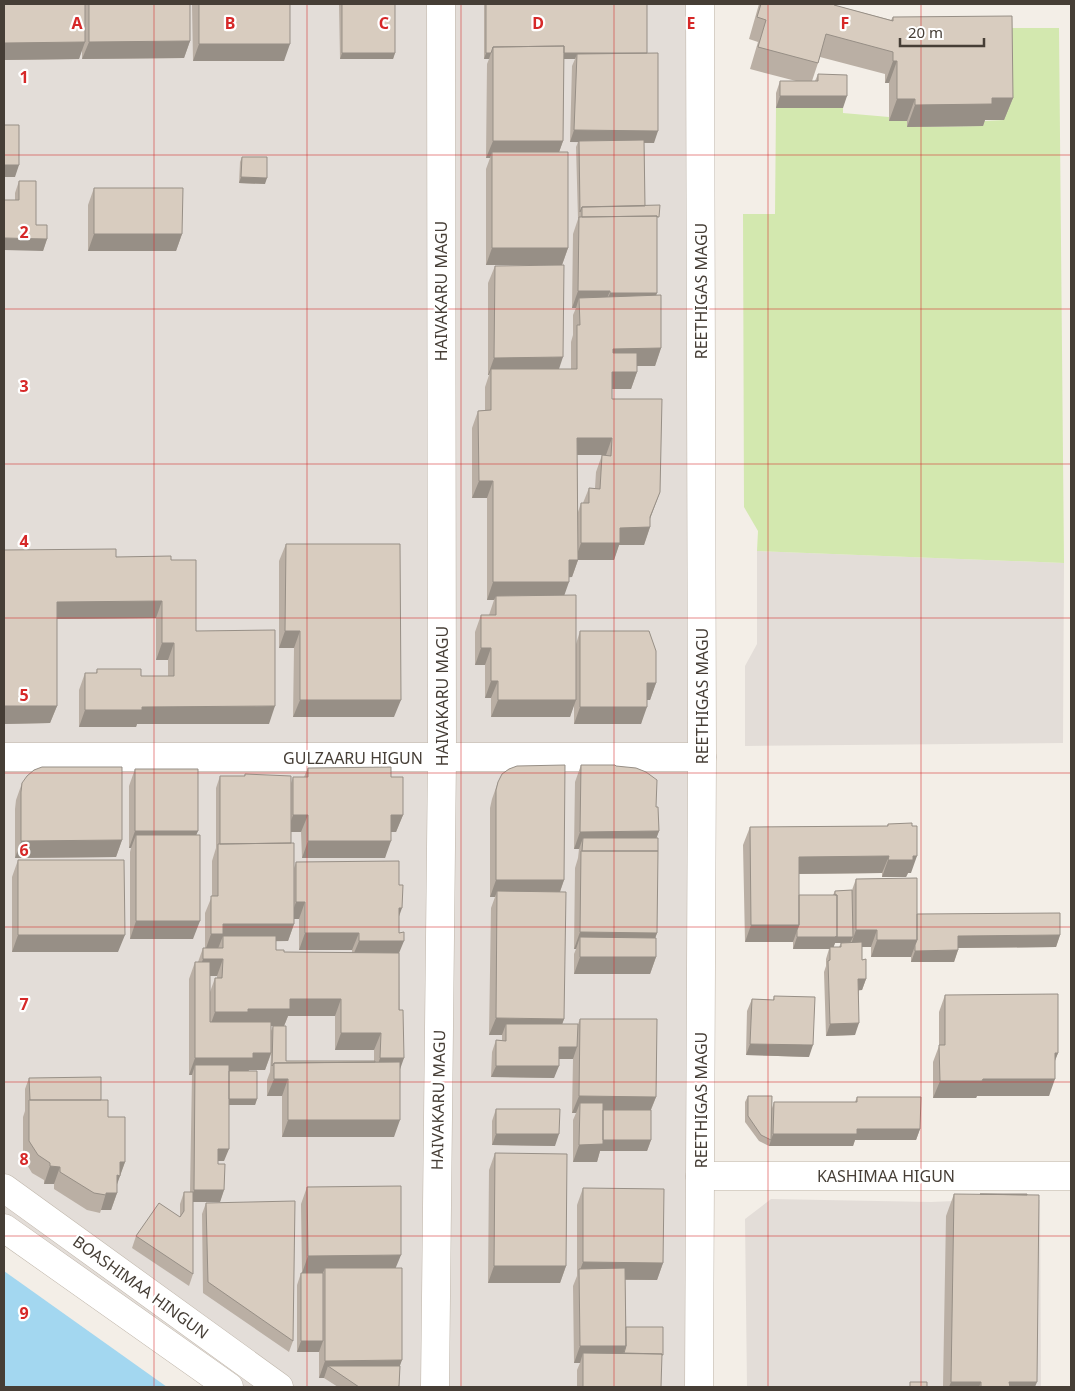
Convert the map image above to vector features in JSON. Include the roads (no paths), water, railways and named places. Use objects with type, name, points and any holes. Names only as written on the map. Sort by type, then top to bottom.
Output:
[{"type":"street","name":"HAIVAKARU MAGU","points":[[435,1387],[442,758],[440,4]]},
{"type":"street","name":"REETHIGAS MAGU","points":[[699,1387],[702,757],[700,4]]},
{"type":"street","name":"GULZAARU HIGUN","points":[[4,757],[702,757]]},
{"type":"street","name":"KASHIMAA HIGUN","points":[[700,1176],[1071,1176]]},
{"type":"street","name":"BOASHIMAA HINGUN","points":[[4,1188],[279,1387]]},
{"type":"street","name":"BOASHIMAA HINGUN","points":[[4,1228],[229,1387]]},
{"type":"water","points":[[4,1271],[167,1387],[4,1387]]}]
